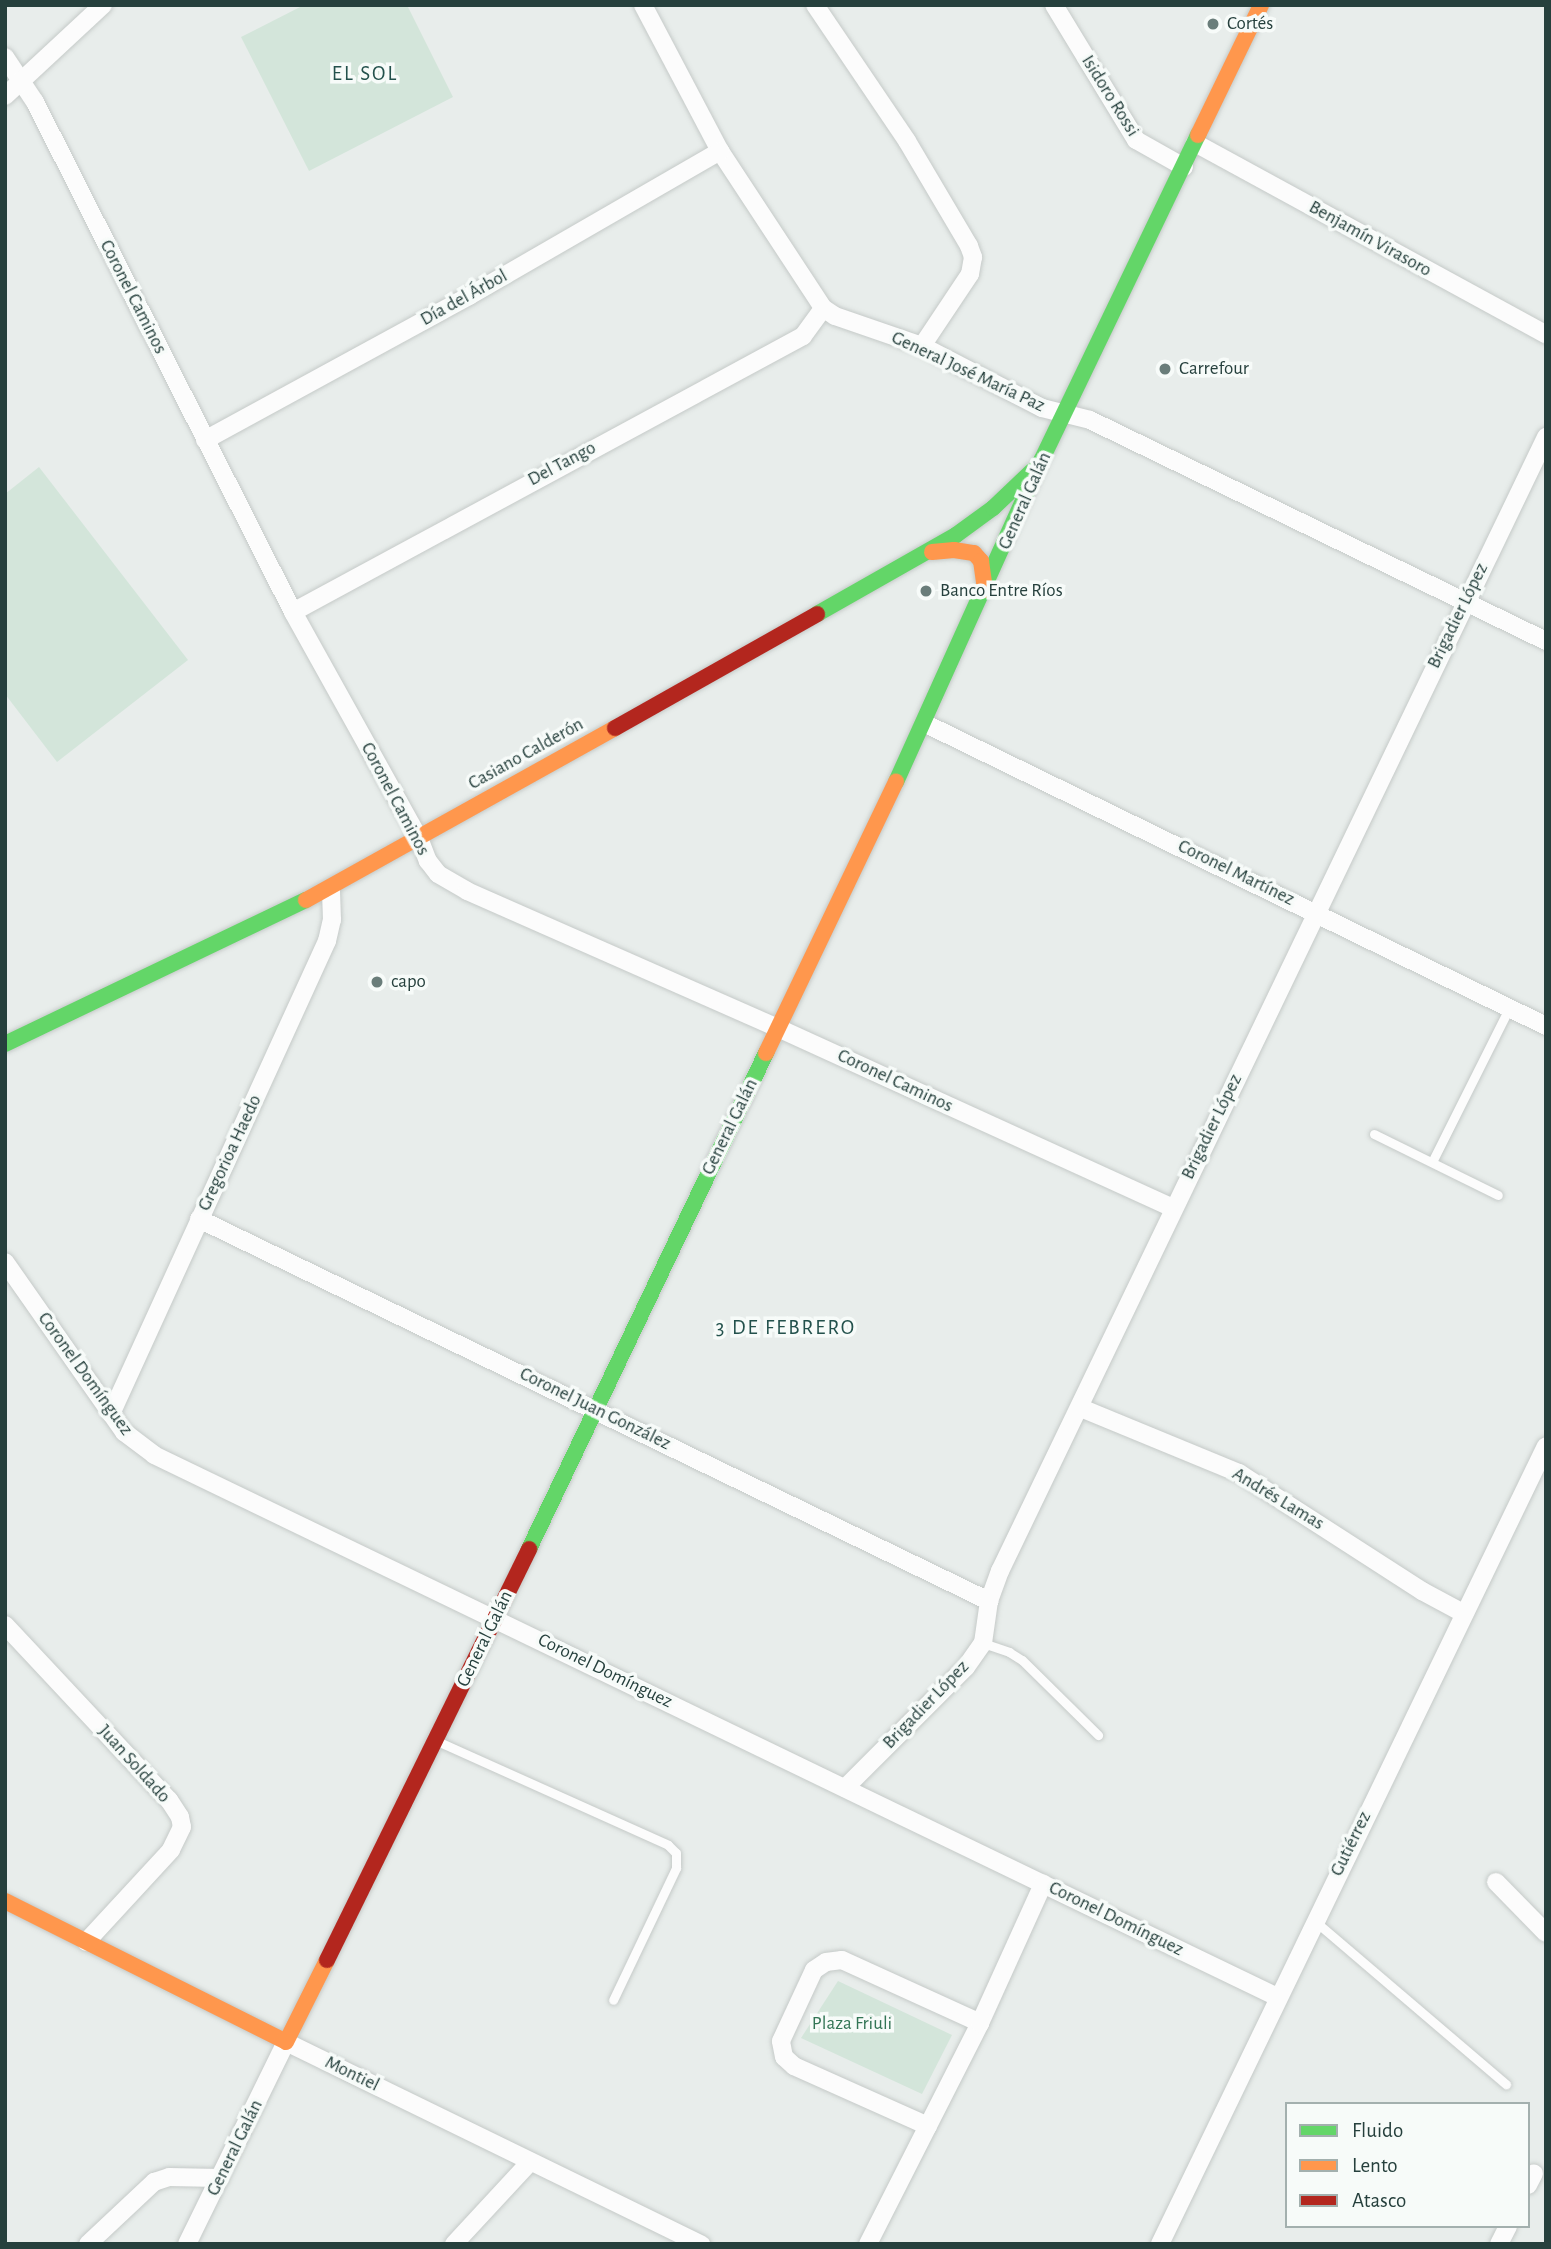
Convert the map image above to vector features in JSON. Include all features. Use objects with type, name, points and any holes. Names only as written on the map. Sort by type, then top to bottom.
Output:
[{"type":"street","points":[[5,96],[103,5]]},
{"type":"street","points":[[643,5],[720,151],[823,308]]},
{"type":"street","points":[[815,5],[907,141],[973,257],[970,274],[922,346]]},
{"type":"street","name":"Isidoro Rossi","points":[[1054,5],[1136,140],[1184,167]]},
{"type":"street","name":"General Galán","points":[[187,2244],[496,1618],[924,723],[1042,459],[1261,5]]},
{"type":"street","name":"Coronel Caminos","points":[[5,57],[22,80],[293,612],[419,838],[428,861],[438,874],[467,891],[778,1028],[1173,1208]]},
{"type":"street","name":"Benjamín Virasoro","points":[[1195,143],[1546,334]]},
{"type":"street","name":"Día del Árbol","points":[[205,440],[469,296],[720,151]]},
{"type":"street","name":"General José María Paz","points":[[823,308],[835,316],[922,346],[1042,408],[1090,420],[1546,641]]},
{"type":"street","name":"Del Tango","points":[[293,612],[803,336],[823,308]]},
{"type":"street","name":"Brigadier López","points":[[845,1788],[965,1667],[982,1643],[989,1601],[1000,1571],[1081,1408],[1173,1208],[1546,437]]},
{"type":"street","name":"Casiano Calderón","points":[[5,1044],[331,888],[926,552],[993,508],[1042,459]]},
{"type":"street","points":[[926,552],[954,550],[974,553],[981,561],[985,591]]},
{"type":"street","name":"Coronel Martínez","points":[[924,723],[1316,912],[1546,1027]]},
{"type":"street","name":"Gregorioa Haedo","points":[[111,1414],[327,941],[332,920],[331,888]]},
{"type":"street","name":"Coronel Juan González","points":[[199,1219],[989,1601]]},
{"type":"street","name":"Coronel Domínguez","points":[[5,1262],[124,1432],[154,1455],[1277,1997]]},
{"type":"street","name":"Andrés Lamas","points":[[1081,1408],[1248,1478],[1422,1591],[1463,1613]]},
{"type":"street","name":"Gutiérrez","points":[[1160,2244],[1277,1997],[1546,1446]]},
{"type":"street","name":"Juan Soldado","points":[[5,1625],[169,1800],[180,1817],[182,1827],[171,1850],[86,1941]]},
{"type":"street","points":[[1496,1882],[1546,1933]]},
{"type":"street","points":[[868,2244],[980,2023],[1043,1884]]},
{"type":"street","name":"Montiel","points":[[5,1901],[286,2042],[701,2244]]},
{"type":"street","points":[[928,2126],[794,2066],[784,2057],[780,2041],[814,1970],[826,1962],[842,1960],[980,2023]]},
{"type":"street","points":[[454,2244],[530,2162]]},
{"type":"street","points":[[88,2244],[154,2182],[169,2177],[220,2178]]},
{"type":"street","points":[[1499,2244],[1507,2228]]},
{"type":"lane","points":[[1432,1162],[1509,1008]]},
{"type":"lane","points":[[1374,1134],[1498,1195]]},
{"type":"lane","points":[[982,1643],[1009,1652],[1022,1660],[1098,1735]]},
{"type":"lane","points":[[436,1741],[668,1845],[676,1853],[676,1868],[613,2000]]},
{"type":"lane","points":[[1314,1921],[1506,2084]]},
{"type":"green space","points":[[304,5],[407,5],[453,97],[309,171],[241,37]]},
{"type":"green space","points":[[39,467],[188,660],[57,762],[5,694],[5,494]]},
{"type":"green space","name":"Plaza Friuli","points":[[838,1981],[952,2035],[922,2094],[801,2038]]},
{"type":"traffic: fast","points":[[896,782],[1042,459],[1198,135]]},
{"type":"traffic: fast","points":[[817,614],[956,535],[993,508],[1032,471]]},
{"type":"traffic: fast","points":[[5,1044],[306,900]]},
{"type":"traffic: fast","points":[[529,1549],[766,1053]]},
{"type":"traffic: slow","points":[[1198,135],[1261,5]]},
{"type":"traffic: slow","points":[[932,552],[954,550],[974,553],[981,561],[985,590]]},
{"type":"traffic: slow","points":[[306,900],[615,728]]},
{"type":"traffic: slow","points":[[766,1053],[896,782]]},
{"type":"traffic: slow","points":[[5,1901],[286,2042],[327,1960]]},
{"type":"traffic: jam","points":[[615,728],[817,614]]},
{"type":"traffic: jam","points":[[327,1960],[529,1549]]},
{"type":"place","name":"Cortés","points":[[1213,24]]},
{"type":"place","name":"Carrefour","points":[[1165,369]]},
{"type":"place","name":"Banco Entre Ríos","points":[[926,591]]},
{"type":"place","name":"capo","points":[[377,982]]},
{"type":"district","name":"EL SOL","points":[[365,74]]},
{"type":"district","name":"3 DE FEBRERO","points":[[786,1328]]}]
